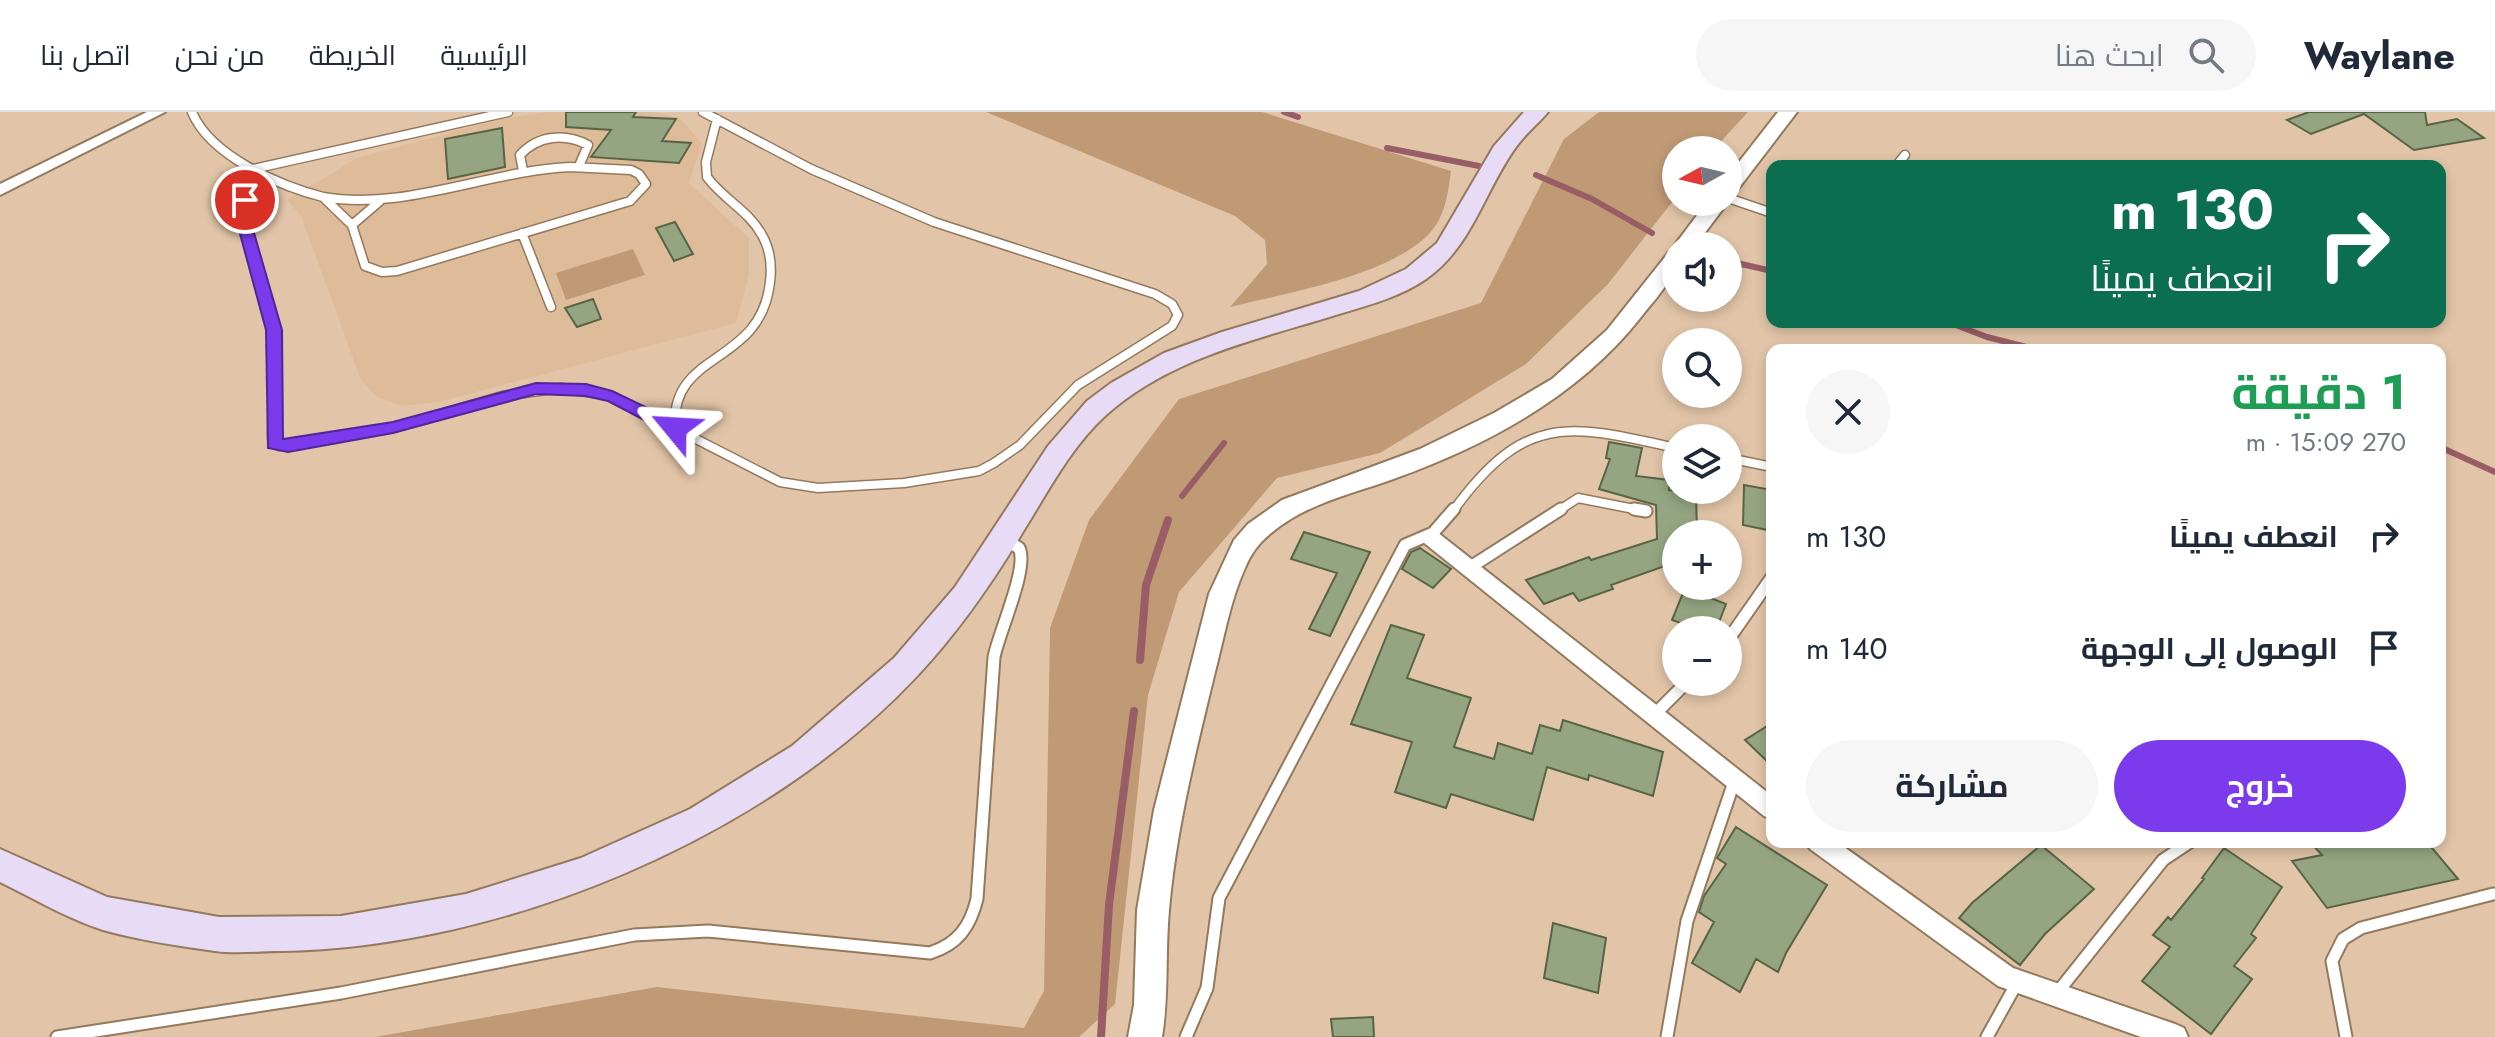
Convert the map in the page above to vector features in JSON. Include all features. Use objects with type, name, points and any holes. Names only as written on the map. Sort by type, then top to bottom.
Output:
[{"type":"main road","points":[[0,865],[37,887],[83,906],[169,928],[223,935],[327,934],[466,911],[526,894],[642,850],[696,824],[796,761],[885,689],[937,633],[1004,539],[1069,437],[1099,405],[1124,386],[1168,361],[1224,340],[1377,293],[1428,266],[1464,225],[1505,146],[1537,112]]},
{"type":"street","points":[[0,190],[158,112]]},
{"type":"street","points":[[1742,171],[1788,112]]},
{"type":"street","points":[[1695,232],[1707,216]]},
{"type":"street","points":[[1145,1037],[1152,988],[1151,946],[1159,867],[1194,699],[1225,586],[1243,546],[1283,511],[1313,497],[1392,470],[1539,398],[1609,344],[1662,275]]},
{"type":"street","points":[[1430,537],[1766,804]]},
{"type":"street","points":[[1826,848],[2007,978],[2057,993],[2175,1037]]},
{"type":"lane","points":[[192,112],[202,130],[213,141],[253,169],[323,197],[390,197],[523,171],[579,166],[631,170],[644,179],[644,190],[630,201],[397,271],[382,272],[365,266],[352,225],[323,197]]},
{"type":"lane","points":[[253,169],[508,112]]},
{"type":"lane","points":[[264,175],[245,200],[243,219],[274,330],[274,444],[288,446],[393,428],[536,389],[586,390],[612,396],[780,482],[797,487],[904,483],[979,471],[1020,445],[1078,385],[1172,326],[1178,315],[1176,307],[1155,294],[1003,247],[870,196],[703,112]]},
{"type":"lane","points":[[675,428],[674,410],[680,392],[698,369],[737,346],[755,328],[771,278],[768,248],[755,222],[707,177],[706,162],[717,119]]},
{"type":"lane","points":[[523,171],[522,151],[541,141],[563,137],[588,145],[579,166]]},
{"type":"lane","points":[[1901,160],[1905,155]]},
{"type":"lane","points":[[352,225],[366,210],[390,197]]},
{"type":"lane","points":[[1742,203],[1766,211]]},
{"type":"lane","points":[[522,233],[551,307]]},
{"type":"lane","points":[[1186,1037],[1207,988],[1219,898],[1405,545],[1430,537],[1491,464],[1529,438],[1586,428],[1662,445]]},
{"type":"lane","points":[[1742,461],[1766,466]]},
{"type":"lane","points":[[1469,568],[1578,498],[1646,511]]},
{"type":"lane","points":[[57,1037],[341,993],[634,935],[674,931],[708,931],[930,953],[949,948],[962,937],[972,921],[977,899],[994,657],[999,632],[1023,563],[1023,552],[1016,544],[1004,539]]},
{"type":"lane","points":[[1742,620],[1766,586]]},
{"type":"lane","points":[[1654,715],[1673,696]]},
{"type":"lane","points":[[1667,1037],[1687,921],[1735,779]]},
{"type":"lane","points":[[2057,993],[2163,860],[2181,848]]},
{"type":"lane","points":[[2346,1037],[2332,961],[2343,939],[2361,928],[2493,894]]},
{"type":"lane","points":[[1987,1037],[2018,981]]},
{"type":"shaded area","points":[[548,112],[655,112],[680,118],[702,143],[689,183],[749,238],[749,275],[736,323],[439,402],[402,406],[377,397],[361,380],[301,216],[287,200],[357,158],[501,119]]},
{"type":"shaded area","points":[[986,112],[1262,112],[1451,171],[1449,188],[1434,228],[1410,249],[1388,262],[1307,289],[1230,307],[1267,264],[1265,240],[1235,216]]},
{"type":"shaded area","points":[[1599,112],[1748,112],[1726,136],[1662,136],[1662,215],[1608,284],[1526,364],[1380,453],[1277,478],[1179,592],[1148,695],[1115,1004],[1079,1037],[375,1037],[657,987],[1024,1028],[1044,991],[1050,628],[1089,520],[1179,399],[1481,303],[1564,139]]},
{"type":"shaded area","points":[[633,249],[645,275],[566,300],[556,273]]},
{"type":"building","points":[[566,112],[636,112],[633,117],[676,119],[662,141],[691,143],[679,163],[591,157],[611,130],[566,127]]},
{"type":"building","points":[[2309,112],[2425,112],[2427,125],[2457,119],[2484,138],[2414,150],[2364,114],[2311,134],[2287,120]]},
{"type":"building","points":[[502,128],[505,167],[448,179],[445,139]]},
{"type":"building","points":[[675,222],[693,254],[674,261],[656,228]]},
{"type":"building","points":[[593,299],[601,319],[577,327],[565,308]]},
{"type":"building","points":[[1609,442],[1642,448],[1636,476],[1662,479],[1662,504],[1696,504],[1697,520],[1662,520],[1662,567],[1611,585],[1613,589],[1579,601],[1573,593],[1544,604],[1526,580],[1589,557],[1591,560],[1657,539],[1656,505],[1599,489],[1610,459],[1606,458]]},
{"type":"building","points":[[1744,485],[1766,489],[1766,530],[1743,525]]},
{"type":"building","points":[[1304,532],[1370,552],[1330,636],[1309,629],[1337,573],[1291,559]]},
{"type":"building","points":[[1420,548],[1451,569],[1433,588],[1402,569],[1411,552]]},
{"type":"building","points":[[1680,600],[1716,600],[1726,604],[1721,616],[1674,616]]},
{"type":"building","points":[[1391,625],[1424,635],[1407,678],[1471,698],[1454,747],[1494,759],[1498,743],[1532,754],[1540,725],[1560,731],[1563,720],[1663,752],[1653,796],[1589,775],[1588,780],[1547,767],[1533,820],[1451,794],[1446,808],[1395,792],[1412,742],[1351,724]]},
{"type":"building","points":[[1766,727],[1766,760],[1745,740]]},
{"type":"building","points":[[1736,827],[1827,885],[1778,972],[1756,959],[1740,992],[1692,963],[1714,922],[1699,912],[1704,896],[1726,864],[1717,858]]},
{"type":"building","points":[[2037,848],[2045,848],[2094,889],[2045,934],[2020,965],[1959,918],[1972,903]]},
{"type":"building","points":[[2224,848],[2282,887],[2251,934],[2256,938],[2234,966],[2252,979],[2211,1034],[2142,981],[2170,947],[2153,935],[2168,917],[2171,920]]},
{"type":"building","points":[[2316,848],[2432,848],[2458,879],[2327,908],[2292,861],[2322,855]]},
{"type":"building","points":[[1553,923],[1606,938],[1598,993],[1544,978]]},
{"type":"building","points":[[1373,1017],[1374,1037],[1333,1037],[1331,1019]]},
{"type":"waterway","points":[[1284,112],[1298,117]]},
{"type":"waterway","points":[[1387,148],[1479,166]]},
{"type":"waterway","points":[[1536,175],[1592,199],[1652,233]]},
{"type":"waterway","points":[[1742,264],[1766,270]]},
{"type":"waterway","points":[[1964,328],[2015,344]]},
{"type":"waterway","points":[[1182,496],[1224,443]]},
{"type":"waterway","points":[[2446,450],[2495,472]]},
{"type":"waterway","points":[[1140,660],[1146,585],[1168,520]]},
{"type":"waterway","points":[[1101,1037],[1109,905],[1134,711]]},
{"type":"route","points":[[245,200],[243,219],[274,330],[274,444],[288,446],[393,428],[502,396],[561,388],[612,396],[675,428]]}]
